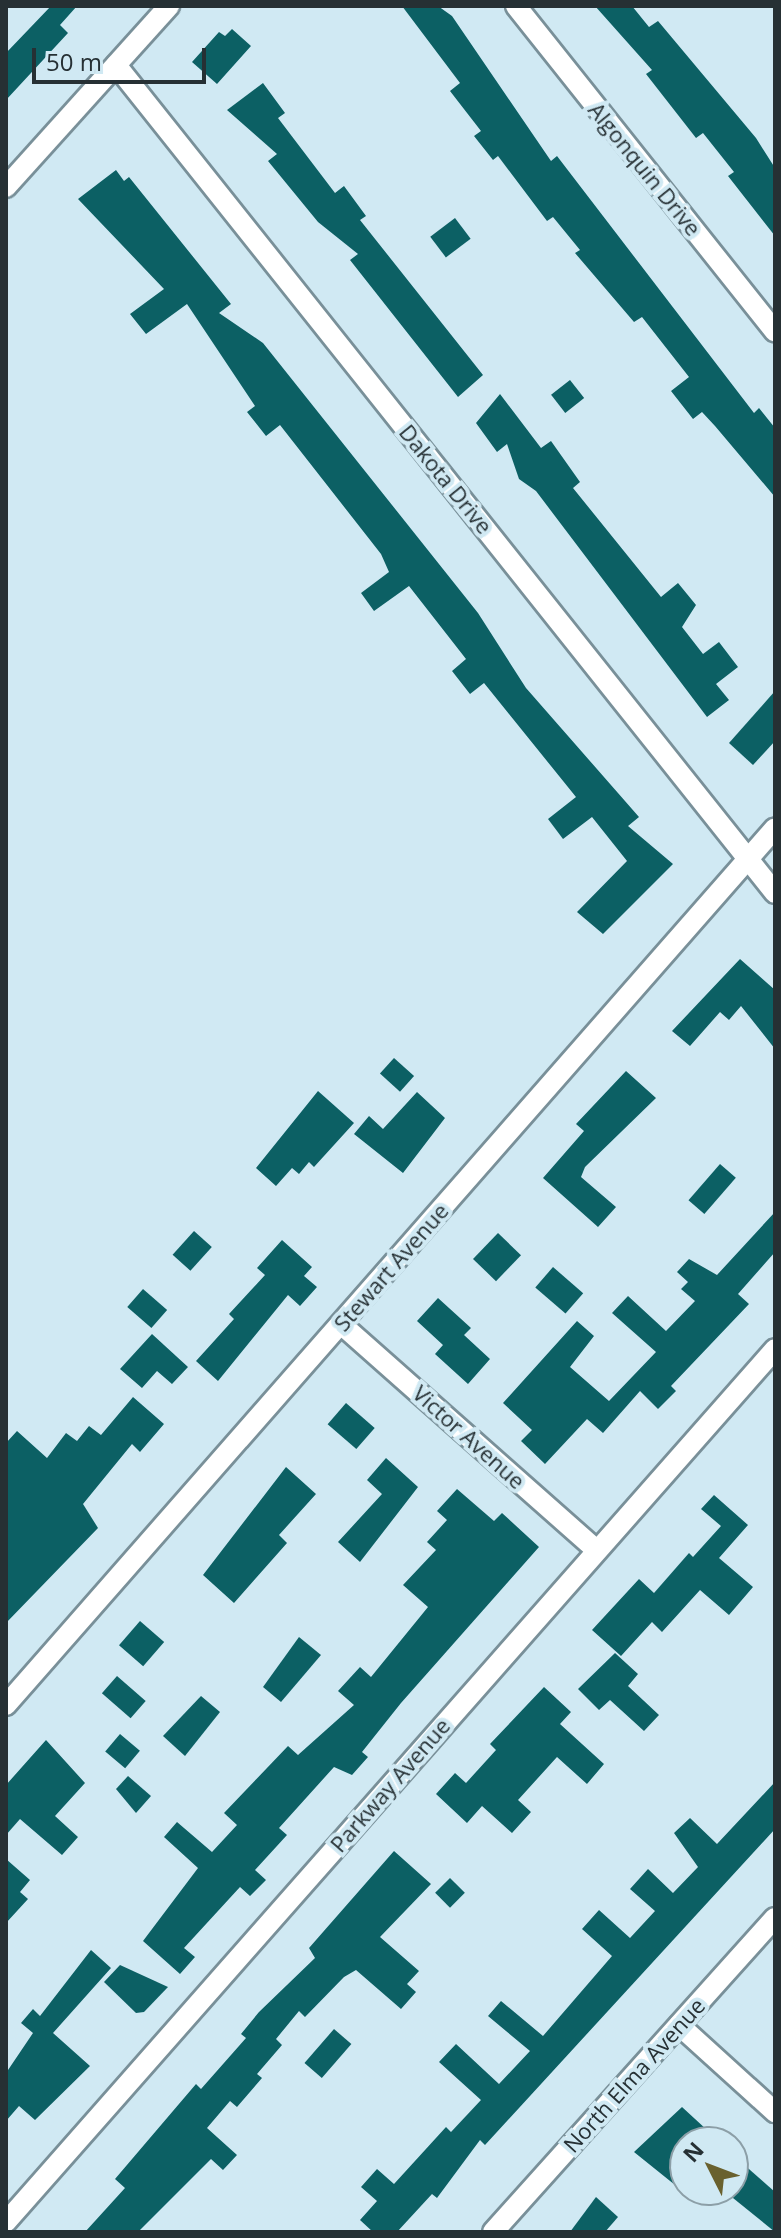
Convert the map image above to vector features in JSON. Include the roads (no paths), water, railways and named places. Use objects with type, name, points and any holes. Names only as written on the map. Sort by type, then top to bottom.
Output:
[{"type":"street","points":[[6,187],[169,6]]},
{"type":"street","name":"Algonquin Drive","points":[[516,6],[775,332]]},
{"type":"street","name":"Dakota Drive","points":[[116,65],[775,893]]},
{"type":"street","name":"Stewart Avenue","points":[[6,1705],[775,828]]},
{"type":"street","name":"Victor Avenue","points":[[341,1324],[596,1550]]},
{"type":"street","name":"Parkway Avenue","points":[[6,2222],[775,1349]]},
{"type":"street","name":"North Elma Avenue","points":[[493,2232],[775,1918]]},
{"type":"street","points":[[679,2025],[775,2112]]}]
